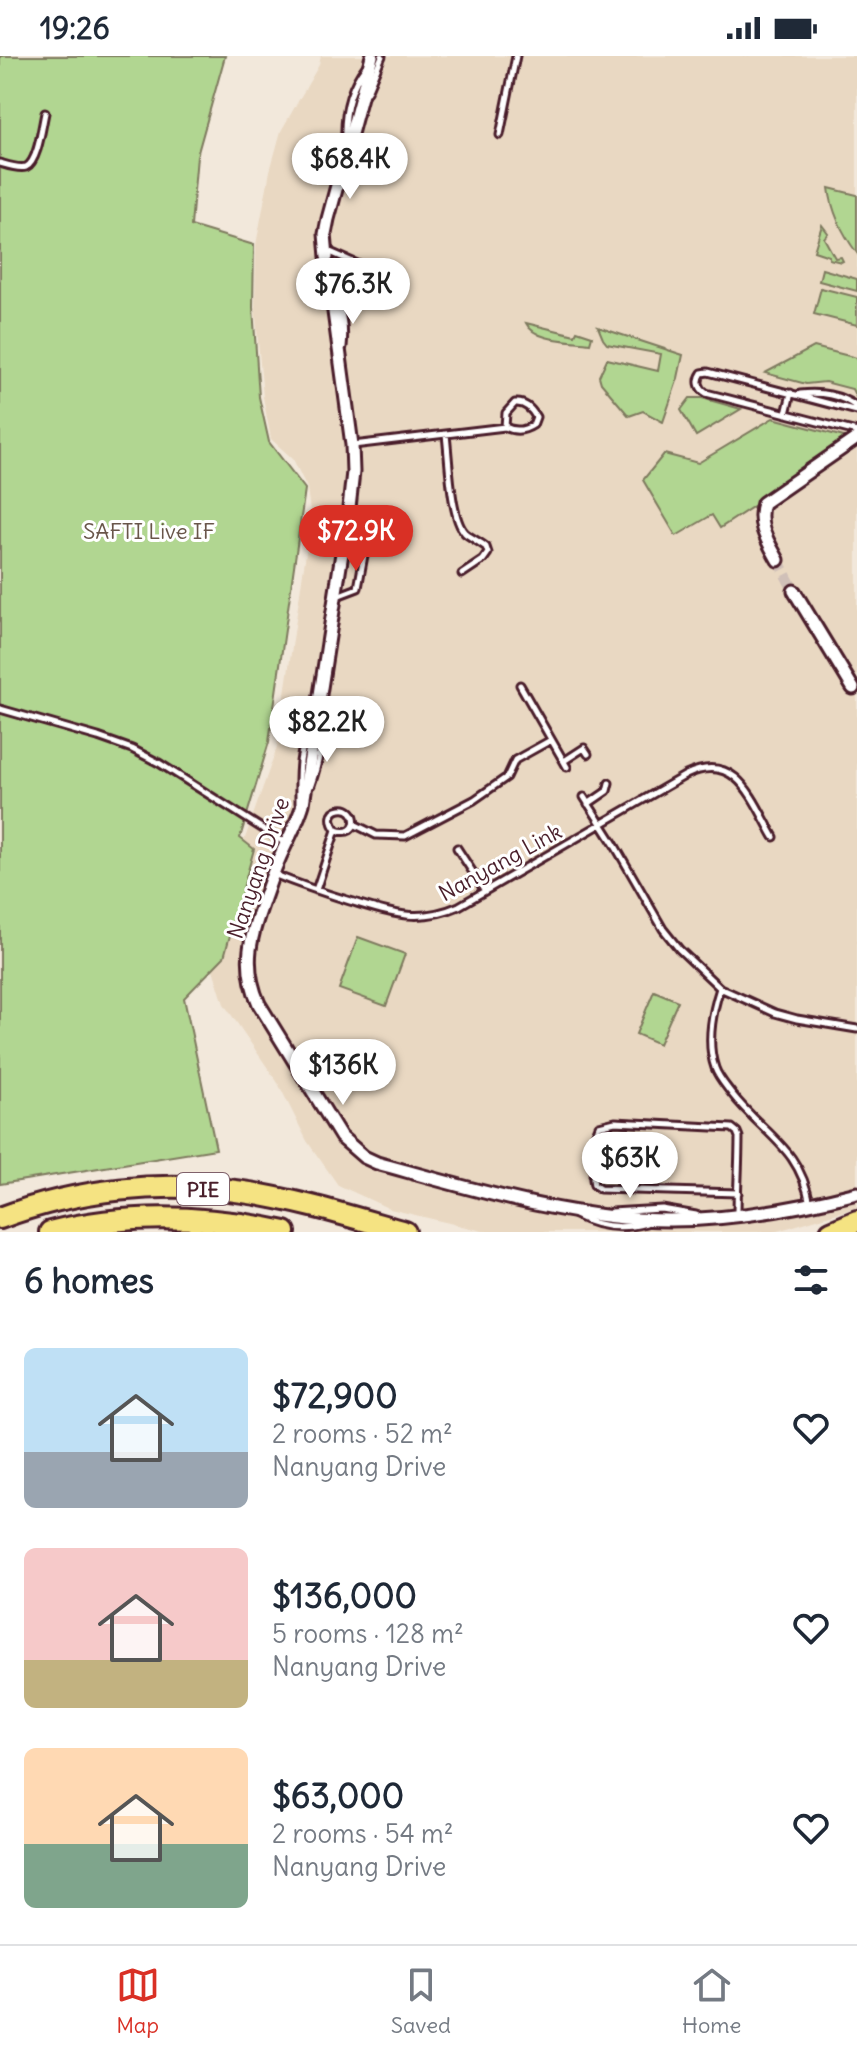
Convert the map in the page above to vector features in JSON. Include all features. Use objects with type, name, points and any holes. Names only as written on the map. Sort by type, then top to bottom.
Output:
[{"type":"highway","name":"PIE","points":[[0,1218],[54,1200],[91,1193],[166,1187],[268,1197],[405,1232]]},
{"type":"highway","name":"PIE","points":[[50,1232],[115,1220],[176,1217],[285,1232]]},
{"type":"highway","points":[[831,1232],[857,1221]]},
{"type":"street","points":[[327,254],[325,234],[328,219],[375,57]]},
{"type":"street","name":"Nanyang Drive","points":[[332,294],[353,472],[303,804],[273,874],[250,940],[248,967],[253,991],[265,1014],[341,1137],[364,1157],[377,1163],[496,1196],[598,1214],[658,1220],[737,1217],[811,1205],[857,1193]]},
{"type":"street","points":[[778,560],[764,535],[760,513],[763,503],[857,438]]},
{"type":"street","points":[[794,591],[853,688]]},
{"type":"lane","points":[[500,135],[516,56]]},
{"type":"lane","points":[[346,150],[345,125],[349,99],[360,73],[375,57]]},
{"type":"lane","points":[[0,163],[22,168],[29,166],[35,159],[45,113]]},
{"type":"lane","points":[[327,254],[387,277]]},
{"type":"lane","points":[[857,409],[708,372],[700,377],[699,384],[706,393],[857,432]]},
{"type":"lane","points":[[786,414],[791,393]]},
{"type":"lane","points":[[352,445],[505,427],[522,430],[533,425],[536,417],[525,404],[515,403],[506,413],[505,427]]},
{"type":"lane","points":[[446,435],[459,523],[464,532],[486,547],[488,553],[462,574]]},
{"type":"lane","points":[[334,596],[358,588],[369,528],[349,508]]},
{"type":"lane","points":[[520,685],[565,764],[584,748],[588,754]]},
{"type":"lane","points":[[303,804],[320,756],[322,720],[319,699]]},
{"type":"lane","points":[[0,709],[132,749],[286,844]]},
{"type":"lane","points":[[297,822],[301,750],[316,720]]},
{"type":"lane","points":[[354,824],[376,835],[405,836],[474,800],[507,777],[515,760],[551,740]]},
{"type":"lane","name":"Nanyang Link","points":[[273,874],[398,915],[445,912],[686,775],[709,767],[720,768],[735,776],[774,837]]},
{"type":"lane","points":[[588,804],[607,791],[609,783]]},
{"type":"lane","points":[[584,797],[663,929],[720,988],[775,1013],[857,1029]]},
{"type":"lane","points":[[338,809],[350,810],[354,815],[354,824],[348,831],[336,830],[332,825],[333,813],[338,809]]},
{"type":"lane","points":[[316,890],[336,830]]},
{"type":"lane","points":[[457,848],[485,891]]},
{"type":"lane","points":[[720,988],[713,1010],[711,1034],[715,1069],[738,1103],[795,1162],[801,1171],[811,1205]]},
{"type":"lane","points":[[737,1217],[738,1193],[739,1137],[732,1128],[615,1122],[599,1126],[595,1136],[593,1179],[594,1185],[600,1189],[738,1193]]},
{"type":"lane","points":[[568,1209],[584,1220],[616,1228],[658,1220]]},
{"type":"lane","points":[[598,1214],[662,1209],[710,1219]]},
{"type":"shaded area","points":[[321,56],[857,56],[857,1207],[774,1232],[487,1232],[390,1209],[338,1185],[307,1141],[278,1083],[224,1004],[211,963],[243,844],[277,747],[311,519],[307,488],[293,459],[271,439],[263,397],[255,308],[256,245],[281,131],[319,65]]},
{"type":"green space","name":"SAFTI Live IF","points":[[0,56],[225,56],[197,156],[191,226],[254,245],[253,307],[259,397],[269,442],[305,489],[269,742],[240,838],[254,849],[224,957],[184,998],[216,1149],[0,1184]]},
{"type":"green space","points":[[829,188],[857,195],[857,253],[838,222]]},
{"type":"green space","points":[[822,225],[828,233],[824,238],[835,258],[841,257],[843,261],[829,259],[829,256],[814,251]]},
{"type":"green space","points":[[822,269],[857,279],[857,291],[819,281]]},
{"type":"green space","points":[[821,288],[857,297],[857,325],[814,314]]},
{"type":"green space","points":[[526,323],[592,336],[590,343],[554,339],[537,334]]},
{"type":"green space","points":[[598,327],[683,355],[663,422],[643,411],[629,416],[601,383],[599,376],[607,359],[658,371],[661,354],[607,344]]},
{"type":"green space","points":[[814,347],[857,358],[857,399],[852,389],[825,382],[806,384],[765,373]]},
{"type":"green space","points":[[690,398],[702,398],[741,409],[696,436],[681,410]]},
{"type":"green space","points":[[773,418],[855,440],[720,528],[712,515],[676,536],[643,480],[664,454],[698,463]]},
{"type":"green space","points":[[358,937],[405,954],[386,1006],[339,989]]},
{"type":"green space","points":[[654,991],[678,1001],[659,1044],[636,1034]]},
{"type":"tunnel","points":[[327,257],[332,297]]},
{"type":"tunnel","points":[[778,560],[794,591]]}]
